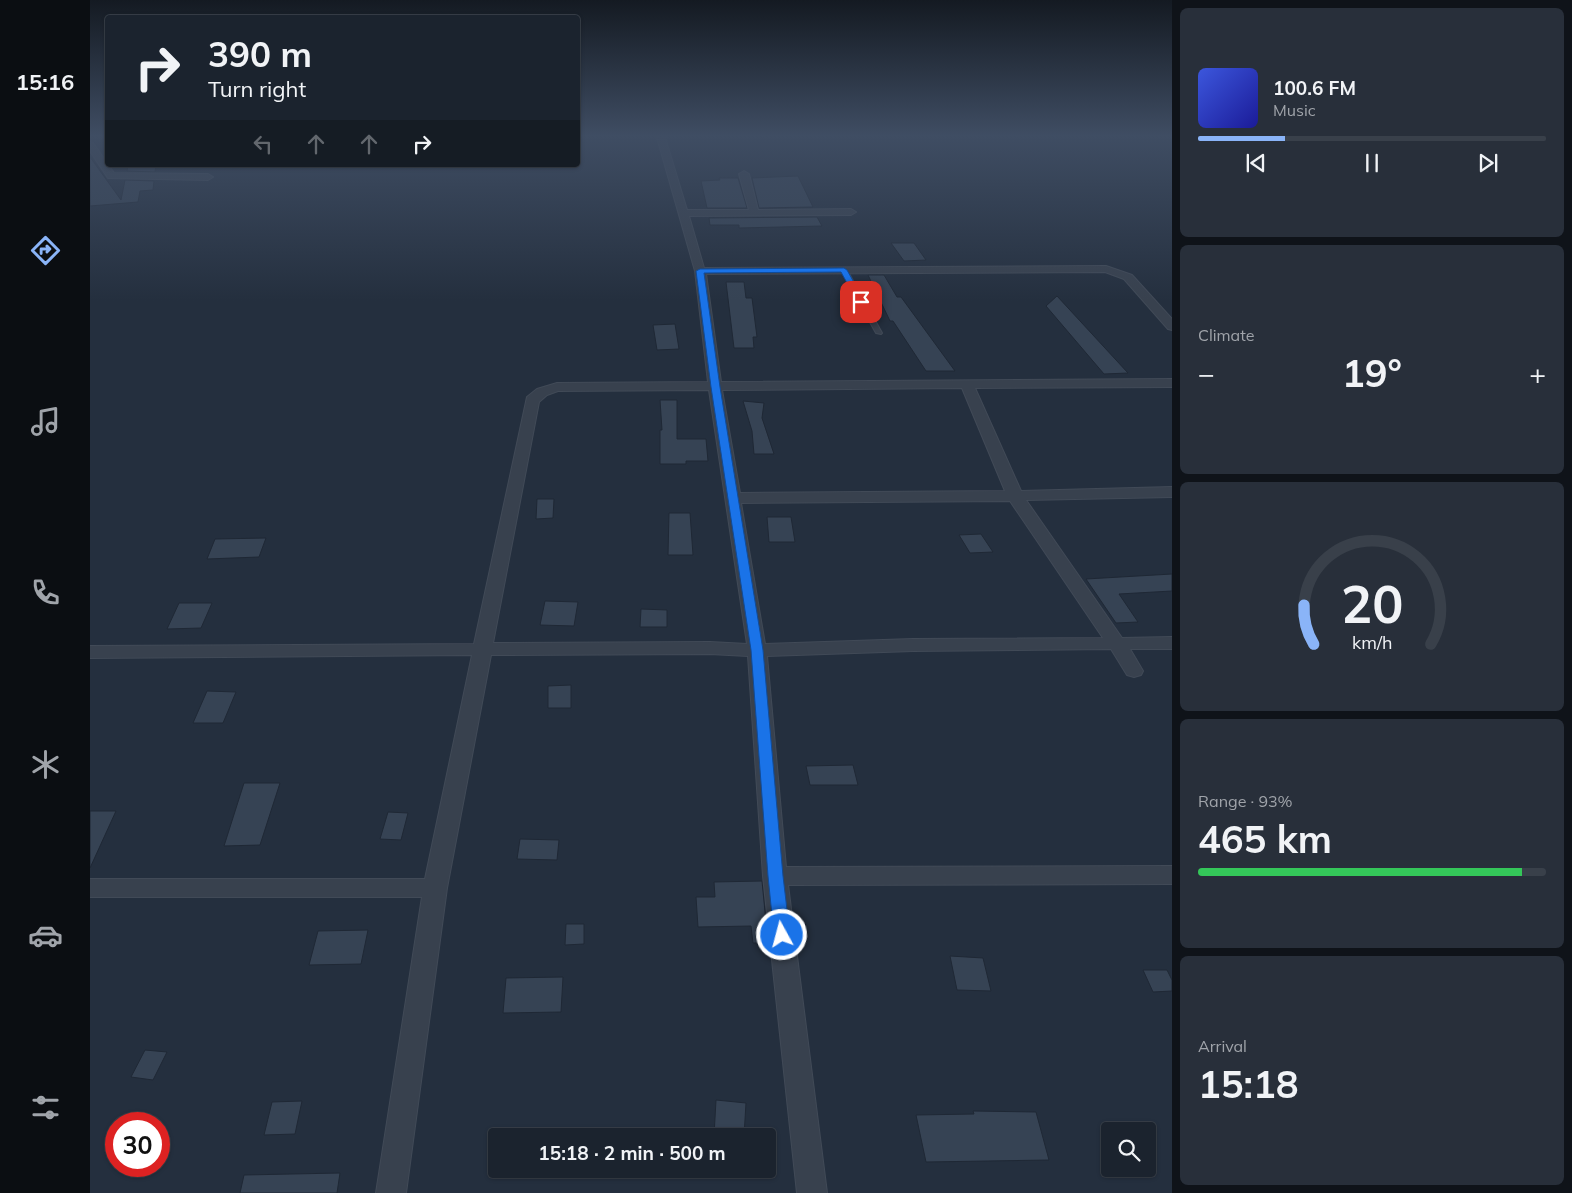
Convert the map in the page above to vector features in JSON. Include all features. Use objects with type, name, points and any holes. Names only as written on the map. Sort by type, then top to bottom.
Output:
[{"type":"street","points":[[676,190],[700,271],[757,650],[775,876],[812,1193]]},
{"type":"street","points":[[748,190],[754,212]]},
{"type":"street","points":[[683,213],[851,212]]},
{"type":"street","points":[[700,271],[1106,269],[1128,277],[1172,326]]},
{"type":"street","points":[[392,1193],[435,888],[532,400],[542,392],[557,387],[1172,383]]},
{"type":"street","points":[[967,384],[1015,496],[1118,644],[1134,671]]},
{"type":"street","points":[[733,498],[1015,496],[1172,492]]},
{"type":"street","points":[[90,652],[710,648],[757,650],[913,645],[1172,643]]},
{"type":"street","points":[[775,876],[1172,875]]},
{"type":"street","points":[[90,888],[435,888]]},
{"type":"lane","points":[[844,270],[878,333]]},
{"type":"building","points":[[90,190],[114,190],[121,200],[123,190],[153,190],[140,191],[138,202],[90,206]]},
{"type":"building","points":[[703,190],[742,190],[747,208],[707,208]]},
{"type":"building","points":[[755,190],[805,190],[813,207],[759,208]]},
{"type":"building","points":[[817,217],[822,226],[739,228],[739,225],[710,225],[709,218]]},
{"type":"building","points":[[891,243],[914,243],[926,260],[904,261]]},
{"type":"building","points":[[868,275],[884,275],[897,297],[901,297],[955,371],[926,371],[893,321],[890,321]]},
{"type":"building","points":[[726,282],[744,282],[746,298],[752,298],[757,337],[753,337],[754,348],[734,348]]},
{"type":"building","points":[[1057,296],[1128,373],[1104,374],[1046,306]]},
{"type":"building","points":[[675,324],[679,349],[657,350],[653,325]]},
{"type":"building","points":[[660,400],[677,400],[677,439],[706,439],[708,461],[686,461],[686,464],[660,464],[660,430],[662,430]]},
{"type":"building","points":[[743,401],[764,403],[762,418],[774,454],[754,454],[752,431]]},
{"type":"building","points":[[537,499],[554,499],[553,518],[536,519]]},
{"type":"building","points":[[669,513],[690,513],[693,555],[668,555]]},
{"type":"building","points":[[767,517],[791,517],[795,542],[769,542]]},
{"type":"building","points":[[981,534],[993,552],[970,553],[959,535]]},
{"type":"building","points":[[266,538],[259,557],[207,559],[215,539]]},
{"type":"building","points":[[1172,574],[1172,591],[1119,594],[1138,622],[1116,623],[1086,579]]},
{"type":"building","points":[[545,601],[578,602],[574,626],[540,625]]},
{"type":"building","points":[[179,603],[212,603],[201,628],[167,629]]},
{"type":"building","points":[[641,609],[667,610],[667,627],[640,627]]},
{"type":"building","points":[[571,685],[571,708],[548,708],[548,686]]},
{"type":"building","points":[[207,691],[236,692],[223,723],[193,723]]},
{"type":"building","points":[[853,765],[858,785],[810,785],[806,766]]},
{"type":"building","points":[[244,783],[280,783],[260,845],[224,846]]},
{"type":"building","points":[[90,811],[116,811],[90,868]]},
{"type":"building","points":[[388,812],[408,813],[401,840],[380,839]]},
{"type":"building","points":[[520,839],[559,840],[557,860],[517,859]]},
{"type":"building","points":[[762,881],[768,943],[753,943],[751,926],[698,927],[696,897],[715,897],[714,882]]},
{"type":"building","points":[[566,924],[584,924],[584,944],[565,945]]},
{"type":"building","points":[[368,930],[361,964],[309,965],[318,931]]},
{"type":"building","points":[[950,956],[983,958],[991,991],[957,990]]},
{"type":"building","points":[[1143,970],[1167,970],[1172,980],[1172,991],[1153,992]]},
{"type":"building","points":[[563,977],[561,1012],[503,1013],[506,978]]},
{"type":"building","points":[[145,1050],[167,1052],[153,1080],[131,1077]]},
{"type":"building","points":[[716,1100],[746,1103],[744,1128],[714,1128]]},
{"type":"building","points":[[302,1101],[295,1134],[264,1135],[272,1102]]},
{"type":"building","points":[[973,1111],[1036,1112],[1049,1160],[926,1162],[916,1115],[974,1114]]},
{"type":"building","points":[[340,1173],[337,1193],[240,1193],[244,1175]]},
{"type":"route","points":[[782,935],[775,876],[757,650],[700,271],[844,270],[861,302]]}]
